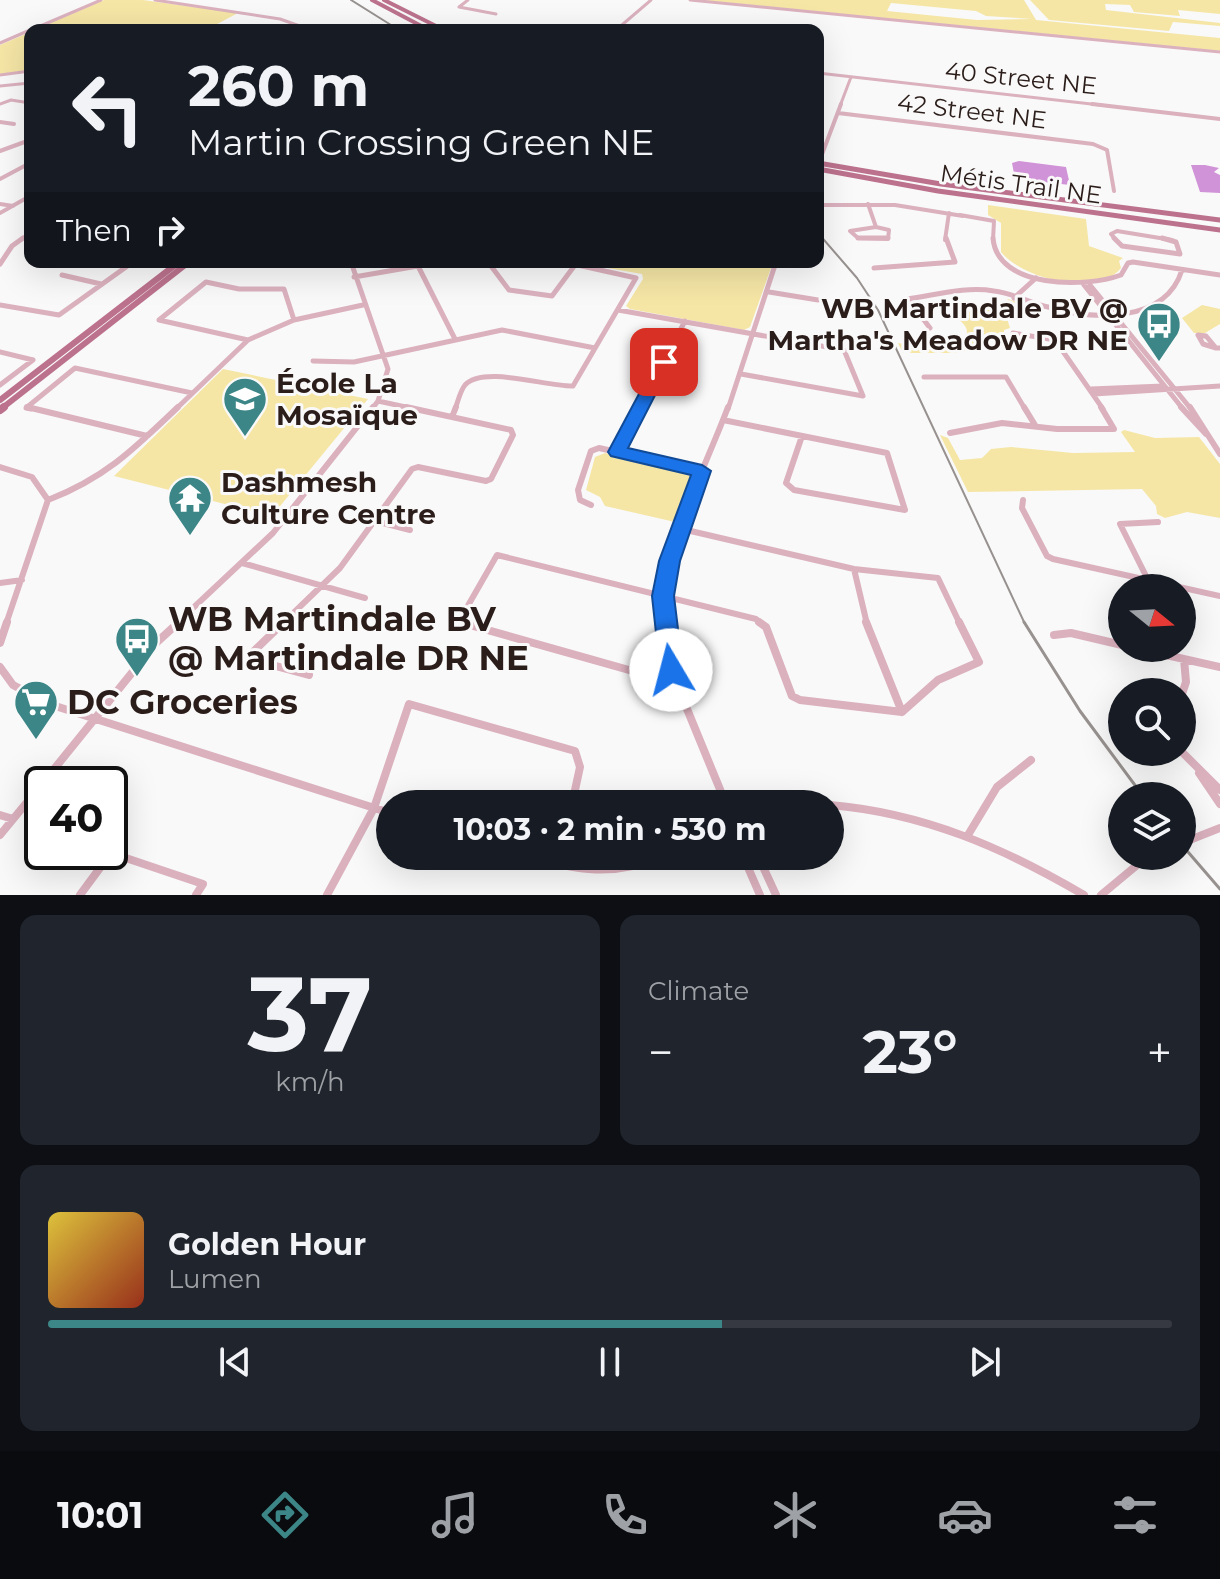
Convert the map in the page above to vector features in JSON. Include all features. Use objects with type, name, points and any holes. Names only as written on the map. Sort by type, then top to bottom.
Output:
[{"type":"main road","points":[[372,0],[416,24]]},
{"type":"main road","points":[[384,0],[432,24]]},
{"type":"main road","name":"Métis Trail NE","points":[[824,161],[956,187],[1220,219]]},
{"type":"main road","name":"Métis Trail NE","points":[[824,170],[938,191],[1220,230]]},
{"type":"main road","points":[[0,400],[171,268]]},
{"type":"main road","points":[[0,410],[181,268]]},
{"type":"street","points":[[44,24],[101,0]]},
{"type":"street","points":[[155,0],[271,17],[293,24]]},
{"type":"street","points":[[468,0],[459,7],[496,14]]},
{"type":"street","points":[[623,24],[651,0]]},
{"type":"street","points":[[690,0],[1220,52]]},
{"type":"street","points":[[0,43],[24,33]]},
{"type":"street","points":[[0,75],[24,72]]},
{"type":"street","name":"40 Street NE","points":[[824,74],[1220,119]]},
{"type":"street","points":[[824,148],[851,77]]},
{"type":"street","points":[[0,86],[24,84]]},
{"type":"street","points":[[0,104],[11,100],[24,102]]},
{"type":"street","name":"42 Street NE","points":[[838,113],[1101,146],[1107,150],[1114,191]]},
{"type":"street","points":[[0,122],[14,124]]},
{"type":"street","points":[[0,149],[24,142]]},
{"type":"street","points":[[0,176],[24,166]]},
{"type":"street","points":[[0,213],[24,200]]},
{"type":"street","points":[[0,204],[13,206]]},
{"type":"street","points":[[868,204],[876,227]]},
{"type":"street","points":[[824,205],[868,204],[990,219],[994,221],[994,245],[999,256],[1036,278],[1087,285],[1121,275],[1128,263],[1220,275]]},
{"type":"street","points":[[874,268],[955,262],[945,242],[949,213]]},
{"type":"street","points":[[876,227],[889,230],[888,239],[858,238],[850,231],[876,227]]},
{"type":"street","points":[[1111,232],[1170,239],[1176,242],[1180,254],[1150,251],[1122,246],[1111,232]]},
{"type":"street","points":[[0,264],[12,246],[24,237]]},
{"type":"street","points":[[1150,251],[1154,266]]},
{"type":"street","points":[[0,305],[59,315],[125,268]]},
{"type":"street","points":[[57,766],[156,643],[273,533],[378,401],[386,385],[388,369],[352,268]]},
{"type":"street","points":[[354,277],[406,268]]},
{"type":"street","points":[[419,268],[455,339]]},
{"type":"street","points":[[492,268],[509,290],[552,296],[573,268]]},
{"type":"street","points":[[452,417],[463,386],[469,382],[506,378],[573,386],[636,278],[634,275],[593,268]]},
{"type":"street","points":[[720,790],[671,670],[663,596],[670,561],[741,374],[775,268]]},
{"type":"street","points":[[930,328],[908,299],[991,289],[1055,309],[1110,314],[1167,299],[1176,290],[1182,270]]},
{"type":"street","points":[[62,275],[102,284]]},
{"type":"street","points":[[1014,298],[1036,278]]},
{"type":"street","points":[[248,340],[159,320],[206,282],[239,289],[284,289],[294,320]]},
{"type":"street","points":[[1087,285],[1164,388],[1207,435]]},
{"type":"street","points":[[769,292],[818,300]]},
{"type":"street","points":[[0,643],[48,500],[105,475],[248,340],[294,320],[363,305]]},
{"type":"street","points":[[618,310],[844,350],[863,396],[741,374]]},
{"type":"street","points":[[1110,314],[1175,388],[1220,454]]},
{"type":"street","points":[[617,452],[685,321]]},
{"type":"street","points":[[313,361],[344,362],[502,330],[595,348]]},
{"type":"street","points":[[950,433],[1002,423],[1057,429],[1114,429],[1092,391],[1055,340],[1013,333]]},
{"type":"street","points":[[0,352],[33,360],[0,385]]},
{"type":"street","points":[[147,436],[26,408],[75,368],[192,393]]},
{"type":"street","points":[[924,377],[1006,377],[1035,425]]},
{"type":"street","points":[[1092,391],[1220,386]]},
{"type":"street","points":[[309,675],[254,660],[253,652],[323,587],[412,469],[418,467],[491,479],[513,435],[511,430],[378,401]]},
{"type":"street","points":[[723,420],[887,453],[905,510],[794,490],[786,483],[802,436]]},
{"type":"street","points":[[591,505],[580,500],[578,490],[591,451],[599,448],[702,471]]},
{"type":"street","points":[[0,467],[32,477],[48,500]]},
{"type":"street","points":[[1023,500],[1022,508],[1047,556],[1126,574]]},
{"type":"street","points":[[375,521],[410,530]]},
{"type":"street","points":[[1145,574],[1120,524],[1158,522]]},
{"type":"street","points":[[671,670],[629,670],[458,623],[497,555],[762,622],[784,680],[792,696],[800,700],[902,712],[938,680],[979,662],[938,578],[854,569],[682,529]]},
{"type":"street","points":[[242,563],[365,598]]},
{"type":"street","points":[[854,569],[869,635],[902,712]]},
{"type":"street","points":[[0,583],[22,580]]},
{"type":"street","points":[[1196,590],[1220,596]]},
{"type":"street","points":[[1054,635],[1071,633],[1108,642]]},
{"type":"street","points":[[1196,662],[1220,667]]},
{"type":"street","points":[[0,667],[13,685],[30,695],[95,721],[374,808]]},
{"type":"street","points":[[380,790],[409,704],[575,751],[580,767],[575,790]]},
{"type":"street","points":[[968,835],[997,787],[1031,760]]},
{"type":"street","points":[[1193,766],[1220,804]]},
{"type":"street","points":[[1199,773],[1220,790]]},
{"type":"street","points":[[327,895],[376,802]]},
{"type":"street","points":[[0,835],[24,806]]},
{"type":"street","points":[[844,807],[908,816],[968,835],[1027,861],[1084,895]]},
{"type":"street","points":[[0,815],[13,819]]},
{"type":"street","points":[[1196,837],[1220,828]]},
{"type":"street","points":[[80,895],[111,853],[203,884],[196,895]]},
{"type":"street","points":[[598,870],[616,874],[626,870]]},
{"type":"street","points":[[749,870],[760,895]]},
{"type":"street","points":[[764,870],[776,895]]},
{"type":"street","points":[[1101,895],[1127,870]]},
{"type":"shaded area","points":[[104,0],[143,0],[238,13],[217,24],[48,24]]},
{"type":"shaded area","points":[[701,0],[1024,0],[1036,20],[1220,38],[1220,51]],"holes":[[[891,3],[976,11],[986,16],[1032,19],[977,20],[887,11]]]},
{"type":"shaded area","points":[[1030,0],[1220,0],[1220,14],[1178,10],[1180,16],[1134,12],[1130,5],[1105,4],[1106,10],[1220,23],[1220,26],[1173,22],[1169,31],[1049,20]]},
{"type":"shaded area","points":[[24,35],[24,71],[0,74],[0,45]]},
{"type":"shaded area","points":[[1019,161],[1066,167],[1070,185],[1015,179],[1012,163]]},
{"type":"shaded area","points":[[1191,165],[1219,168],[1214,172],[1220,175],[1220,193],[1200,192]]},
{"type":"shaded area","points":[[988,205],[1086,219],[1089,246],[1123,258],[1119,261],[1121,268],[1110,277],[1078,283],[1042,277],[1026,270],[1001,252],[1001,223],[988,215]]},
{"type":"shaded area","points":[[608,268],[771,268],[750,327],[744,330],[630,309],[626,306],[643,279],[642,274]]},
{"type":"shaded area","points":[[1008,299],[1017,302],[1006,315],[1010,328],[1004,330],[1004,334],[959,353],[903,353],[898,343],[934,349],[953,348],[966,337],[967,331],[964,324],[951,313],[999,309]]},
{"type":"shaded area","points":[[1202,305],[1220,309],[1220,324],[1205,333],[1194,333],[1182,318]]},
{"type":"shaded area","name":"École La Mosaïque","points":[[223,369],[368,399],[272,516],[114,476]]},
{"type":"shaded area","points":[[1124,430],[1155,438],[1199,437],[1220,464],[1220,518],[1187,512],[1165,518],[1157,514],[1156,506],[1142,489],[968,492],[940,435],[948,438],[960,460],[982,458],[991,449],[1011,447],[1073,453],[1135,452],[1121,432]]},
{"type":"shaded area","points":[[605,453],[690,474],[693,477],[675,522],[605,506],[600,497],[586,490],[595,457]]},
{"type":"tram line","points":[[351,0],[389,24]]},
{"type":"tram line","points":[[824,240],[857,278],[878,310],[1024,622]]},
{"type":"tram line","points":[[1024,622],[1080,711],[1133,782]]},
{"type":"tram line","points":[[1196,861],[1220,889]]},
{"type":"place","name":"WB Martindale BV @ Martha's Meadow DR NE","points":[[1159,363]]},
{"type":"place","name":"École La Mosaïque","points":[[245,438]]},
{"type":"place","name":"Dashmesh Culture Centre","points":[[190,537]]},
{"type":"place","name":"WB Martindale BV @ Martindale DR NE","points":[[137,678]]},
{"type":"place","name":"DC Groceries","points":[[36,741]]},
{"type":"route","points":[[664,362],[617,452],[702,471],[670,561],[663,596],[671,670]]}]
